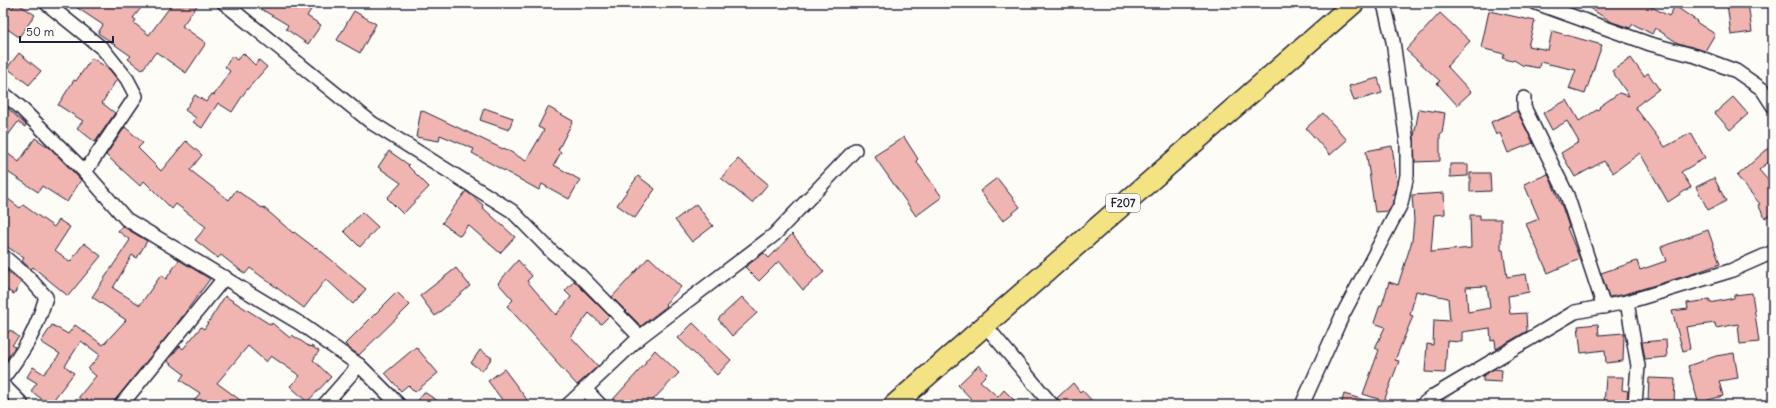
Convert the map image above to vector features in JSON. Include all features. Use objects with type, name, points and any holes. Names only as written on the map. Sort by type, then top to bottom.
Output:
[{"type":"main road","name":"F207","points":[[894,405],[1354,3]]},
{"type":"street","points":[[46,3],[103,49],[127,79],[136,96],[85,172]]},
{"type":"street","points":[[224,3],[372,123],[512,211],[553,253],[580,276],[640,337]]},
{"type":"street","points":[[1302,405],[1342,316],[1401,204],[1407,175],[1407,143],[1393,40],[1386,8],[1383,3]]},
{"type":"street","points":[[1536,3],[1650,44],[1696,56],[1736,71],[1762,89],[1773,106]]},
{"type":"street","points":[[3,93],[20,107],[85,172],[126,219],[225,277],[301,324],[359,365],[399,405]]},
{"type":"street","points":[[1524,98],[1524,107],[1567,195],[1604,307]]},
{"type":"street","points":[[568,405],[640,337],[774,235],[855,150]]},
{"type":"street","points":[[1422,405],[1435,395],[1575,312],[1627,302],[1730,271],[1773,252]]},
{"type":"street","points":[[3,256],[29,278],[46,297],[40,319],[22,353],[3,378]]},
{"type":"street","points":[[121,405],[225,277]]},
{"type":"street","points":[[1627,302],[1638,366],[1636,405]]},
{"type":"street","points":[[985,325],[1052,405]]},
{"type":"street","points":[[324,405],[359,365]]},
{"type":"street","points":[[3,385],[20,403]]},
{"type":"street","points":[[585,389],[600,405]]},
{"type":"building","points":[[3,3],[12,8],[17,3],[35,15],[19,37],[3,26]]},
{"type":"building","points":[[70,3],[145,3],[133,18],[136,20],[134,23],[149,35],[173,3],[199,3],[182,26],[206,43],[186,73],[156,52],[142,70],[128,59],[131,56],[98,33],[103,25]]},
{"type":"building","points":[[251,3],[285,3],[296,10],[300,3],[315,3],[307,16],[321,25],[308,44],[286,29],[288,25]]},
{"type":"building","points":[[1581,3],[1644,3],[1669,16],[1675,6],[1715,34],[1705,51],[1678,43],[1655,28],[1652,34],[1633,24],[1630,28],[1612,22]]},
{"type":"building","points":[[1727,3],[1748,3],[1752,32],[1731,35]]},
{"type":"building","points":[[354,11],[376,24],[360,53],[337,40]]},
{"type":"building","points":[[1489,11],[1535,21],[1528,46],[1548,50],[1552,31],[1602,45],[1585,94],[1569,89],[1576,70],[1540,62],[1539,68],[1522,65],[1514,60],[1512,61],[1502,58],[1504,54],[1481,48]]},
{"type":"building","points":[[1440,13],[1470,41],[1447,66],[1471,92],[1457,105],[1437,83],[1440,81],[1406,50]]},
{"type":"building","points":[[19,53],[41,71],[29,85],[7,68]]},
{"type":"building","points":[[243,53],[255,65],[259,60],[267,67],[245,92],[232,112],[218,103],[202,128],[193,122],[196,118],[185,110],[195,95],[206,102],[212,94],[214,95],[230,71],[225,67],[232,56],[237,60]]},
{"type":"building","points":[[92,58],[109,69],[117,79],[102,103],[115,113],[95,142],[77,128],[83,121],[58,105],[74,80],[76,81]]},
{"type":"building","points":[[1631,58],[1644,76],[1648,73],[1659,89],[1635,107],[1665,147],[1691,133],[1705,158],[1681,172],[1691,187],[1668,202],[1640,153],[1613,173],[1604,161],[1575,177],[1561,153],[1579,142],[1567,121],[1552,130],[1543,113],[1567,100],[1579,121],[1600,108],[1599,107],[1619,93],[1629,96],[1612,71]]},
{"type":"building","points":[[1378,78],[1382,93],[1354,101],[1349,86]]},
{"type":"building","points":[[1733,97],[1748,114],[1730,130],[1715,113]]},
{"type":"building","points":[[3,104],[26,125],[25,127],[18,122],[3,142]]},
{"type":"building","points":[[548,107],[573,121],[558,150],[561,152],[554,165],[580,180],[569,199],[542,184],[539,190],[472,153],[474,149],[440,135],[439,141],[416,137],[421,110],[503,149],[504,148],[526,161],[544,130],[538,127]]},
{"type":"building","points":[[484,108],[513,118],[509,130],[480,120]]},
{"type":"building","points":[[1419,109],[1445,113],[1442,134],[1440,134],[1440,161],[1415,162],[1414,136]]},
{"type":"building","points":[[1517,111],[1533,143],[1508,153],[1500,133],[1496,135],[1491,122]]},
{"type":"building","points":[[1323,113],[1347,140],[1330,155],[1306,128]]},
{"type":"building","points":[[125,127],[143,143],[138,148],[161,171],[186,141],[202,155],[190,170],[229,200],[236,190],[262,208],[263,207],[293,233],[294,232],[315,248],[316,247],[366,289],[353,304],[326,279],[304,308],[250,268],[245,274],[221,255],[218,258],[195,240],[206,227],[176,204],[172,209],[144,181],[140,186],[106,155]]},
{"type":"building","points":[[904,137],[918,159],[916,161],[942,197],[916,216],[874,156]]},
{"type":"building","points":[[35,138],[50,148],[81,180],[67,202],[42,186],[38,192],[3,169],[3,150],[19,162]]},
{"type":"building","points":[[1773,144],[1773,158],[1759,170],[1773,186],[1773,213],[1765,218],[1758,205],[1760,204],[1737,176]]},
{"type":"building","points":[[1392,146],[1397,182],[1395,194],[1392,194],[1393,203],[1388,211],[1375,212],[1366,151]]},
{"type":"building","points":[[389,151],[409,165],[408,166],[429,187],[403,214],[387,198],[401,183],[378,167]]},
{"type":"building","points":[[738,159],[768,184],[752,203],[721,178]]},
{"type":"building","points":[[1450,164],[1468,164],[1468,176],[1450,177]]},
{"type":"building","points":[[1470,173],[1490,173],[1491,191],[1470,192]]},
{"type":"building","points":[[1548,174],[1563,209],[1569,227],[1567,228],[1580,259],[1548,273],[1526,224],[1539,219],[1524,184]]},
{"type":"building","points":[[638,176],[655,189],[635,218],[617,205]]},
{"type":"building","points":[[997,178],[1020,207],[1003,221],[980,191]]},
{"type":"building","points":[[1714,178],[1726,201],[1708,210],[1696,187]]},
{"type":"building","points":[[466,191],[483,205],[482,207],[515,237],[500,253],[468,225],[460,236],[442,223]]},
{"type":"building","points":[[1444,193],[1445,214],[1434,215],[1431,252],[1471,248],[1470,215],[1480,215],[1480,219],[1501,219],[1501,250],[1503,250],[1507,277],[1526,274],[1529,292],[1508,296],[1510,314],[1526,313],[1527,331],[1496,349],[1495,340],[1491,341],[1490,328],[1462,332],[1462,342],[1447,341],[1445,373],[1425,372],[1427,344],[1433,345],[1434,320],[1450,321],[1448,298],[1416,291],[1410,315],[1413,316],[1395,360],[1399,361],[1384,401],[1363,394],[1379,350],[1375,348],[1385,327],[1374,323],[1380,305],[1382,305],[1389,282],[1398,285],[1412,241],[1414,220],[1412,195]],"holes":[[[1487,286],[1490,308],[1468,312],[1466,287]]]},
{"type":"building","points":[[3,195],[20,208],[23,205],[54,227],[59,220],[70,227],[55,250],[70,262],[84,243],[101,256],[68,296],[33,267],[31,269],[22,261],[24,258],[3,244]]},
{"type":"building","points":[[696,204],[713,226],[692,242],[675,220]]},
{"type":"building","points":[[362,212],[378,227],[360,247],[344,231]]},
{"type":"building","points":[[122,226],[147,241],[137,258],[132,255],[113,288],[140,305],[161,275],[166,279],[179,260],[210,279],[176,325],[115,400],[113,405],[90,405],[79,397],[96,376],[88,369],[100,355],[81,341],[65,366],[74,373],[51,403],[47,403],[31,391],[37,383],[27,377],[33,367],[44,374],[60,354],[41,342],[52,325],[68,334],[75,325],[103,345],[126,320],[92,297],[130,240],[118,231]]},
{"type":"building","points":[[1708,230],[1720,264],[1625,294],[1609,297],[1601,273],[1637,261],[1640,270],[1666,261],[1661,247]]},
{"type":"building","points":[[792,234],[824,272],[803,290],[779,261],[759,281],[745,267],[764,253],[769,258]]},
{"type":"building","points":[[649,257],[681,287],[665,304],[667,306],[641,326],[612,297]]},
{"type":"building","points":[[518,260],[532,276],[527,281],[556,315],[571,297],[565,291],[574,281],[609,316],[601,324],[589,313],[571,337],[598,366],[577,385],[507,306],[513,300],[498,283]]},
{"type":"building","points":[[3,268],[21,282],[14,294],[3,288]]},
{"type":"building","points":[[456,268],[470,286],[435,316],[420,296]]},
{"type":"building","points":[[397,292],[410,305],[359,355],[350,349],[345,344]]},
{"type":"building","points":[[1752,293],[1759,342],[1740,344],[1738,324],[1716,328],[1715,323],[1686,327],[1690,349],[1683,351],[1672,311],[1688,309],[1687,303],[1710,300],[1710,303],[1734,298],[1734,295]]},
{"type":"building","points":[[225,296],[271,325],[272,323],[290,338],[292,335],[319,351],[313,360],[331,377],[307,402],[290,386],[300,376],[271,356],[266,362],[248,346],[217,383],[247,405],[191,405],[200,393],[180,380],[184,374],[167,361],[180,346],[183,349],[201,327],[204,329]]},
{"type":"building","points":[[742,297],[757,313],[732,336],[718,319]]},
{"type":"building","points":[[693,323],[731,360],[717,375],[678,338]]},
{"type":"building","points":[[1598,324],[1599,335],[1624,333],[1623,361],[1606,363],[1605,350],[1581,353],[1578,326]]},
{"type":"building","points":[[10,330],[19,337],[12,345],[15,347],[3,364],[3,339]]},
{"type":"building","points":[[1666,340],[1667,357],[1645,359],[1642,342]]},
{"type":"building","points":[[416,347],[438,373],[415,392],[408,385],[401,391],[385,373]]},
{"type":"building","points":[[480,350],[492,358],[482,371],[471,363]]},
{"type":"building","points":[[655,350],[679,373],[648,405],[608,405],[646,363],[645,362]]},
{"type":"building","points":[[1734,353],[1738,378],[1719,381],[1723,396],[1708,400],[1710,405],[1699,405],[1688,366],[1716,356]]},
{"type":"building","points":[[979,365],[987,374],[980,381],[998,397],[1004,390],[1019,405],[977,405],[958,385]]},
{"type":"building","points":[[504,369],[531,405],[506,405],[488,381]]},
{"type":"building","points":[[1494,369],[1502,370],[1501,382],[1483,381],[1483,376]]},
{"type":"building","points":[[1606,377],[1623,377],[1622,390],[1628,391],[1626,405],[1604,405]]},
{"type":"building","points":[[1649,378],[1675,379],[1674,405],[1663,405],[1663,402],[1648,401]]},
{"type":"building","points":[[1073,383],[1080,392],[1082,390],[1096,405],[1064,405],[1057,398]]},
{"type":"building","points":[[424,392],[444,405],[415,405]]},
{"type":"building","points":[[1344,394],[1371,402],[1370,405],[1341,405]]}]
